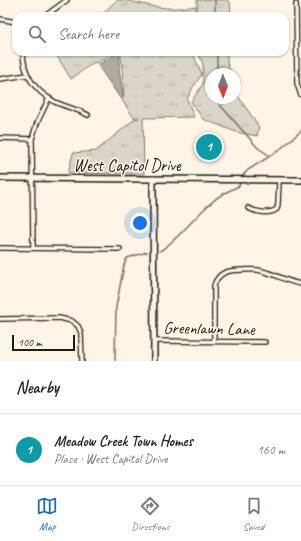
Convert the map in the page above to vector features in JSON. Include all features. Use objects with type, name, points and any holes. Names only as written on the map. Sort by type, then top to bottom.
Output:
[{"type":"street","points":[[50,12],[67,0]]},
{"type":"street","points":[[296,4],[297,84],[301,95]]},
{"type":"street","points":[[0,19],[12,21]]},
{"type":"street","points":[[23,56],[27,75],[37,90],[59,103],[88,115]]},
{"type":"street","points":[[0,79],[27,75]]},
{"type":"street","points":[[33,248],[32,139],[37,123],[50,98]]},
{"type":"street","points":[[0,138],[32,139]]},
{"type":"street","name":"West Capitol Drive","points":[[0,178],[301,180]]},
{"type":"street","points":[[153,179],[154,361]]},
{"type":"street","points":[[248,208],[256,212],[272,212],[277,209],[279,180]]},
{"type":"street","points":[[0,248],[120,249]]},
{"type":"street","points":[[214,341],[214,286],[217,278],[223,272],[233,270],[260,270],[291,282],[301,284]]},
{"type":"street","points":[[0,319],[59,318],[72,321],[78,326],[81,334],[82,361]]},
{"type":"street","name":"Greenlawn Lane","points":[[154,341],[265,342]]},
{"type":"green space","points":[[117,0],[162,8],[196,6],[196,12],[104,12]]},
{"type":"green space","points":[[197,0],[227,0],[230,2],[231,12],[197,12]]},
{"type":"green space","points":[[57,56],[108,56],[97,63],[94,62],[71,79]]},
{"type":"green space","points":[[121,56],[194,56],[202,74],[187,99],[194,117],[143,118],[144,174],[68,173],[73,153],[96,151],[136,118],[134,118],[122,100],[124,96]]},
{"type":"green space","points":[[200,56],[227,56],[229,68],[205,68],[205,104],[241,104],[241,100],[259,127],[257,136],[236,132],[203,119],[191,102],[203,84],[203,64]]},
{"type":"shaded area","points":[[112,56],[120,56],[119,68],[122,98],[120,98],[98,65]]},
{"type":"waterway","points":[[215,0],[215,12]]},
{"type":"waterway","points":[[217,56],[217,68]]},
{"type":"waterway","points":[[220,104],[258,148],[270,156]]},
{"type":"waterway","points":[[242,178],[248,170],[278,151],[301,131]]},
{"type":"waterway","points":[[160,251],[174,240],[215,199],[239,186],[241,181]]},
{"type":"waterway","points":[[115,361],[116,307],[124,265],[127,258],[147,252]]},
{"type":"place","name":"Meadow Creek Town Homes","points":[[209,147]]}]
